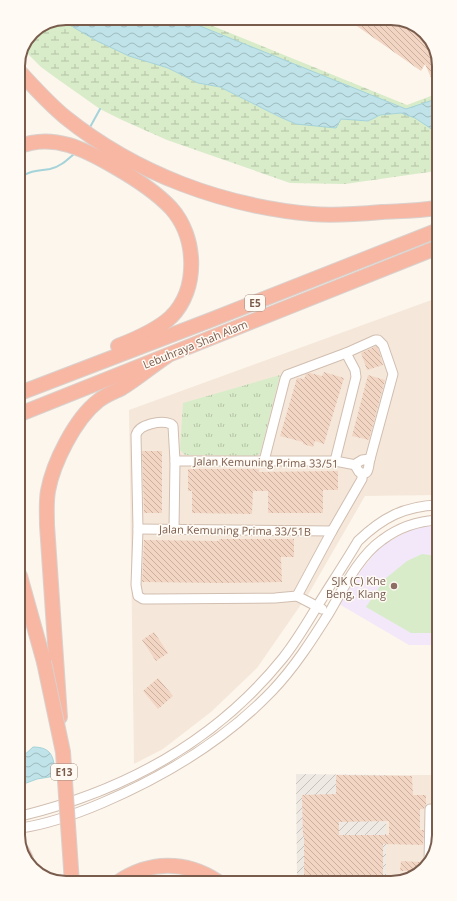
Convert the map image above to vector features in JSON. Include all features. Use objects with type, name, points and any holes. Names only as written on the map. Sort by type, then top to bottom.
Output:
[{"type":"highway","points":[[25,78],[64,117],[104,146],[162,177],[209,194],[266,207],[313,214],[354,214],[432,208]]},
{"type":"highway","points":[[25,145],[36,142],[65,144],[89,153],[143,184],[160,197],[182,224],[187,236],[190,250],[191,271],[187,290],[171,316],[159,326],[133,340],[102,352],[73,373]]},
{"type":"highway","name":"Lebuhraya Shah Alam","points":[[25,391],[432,233]]},
{"type":"highway","name":"Lebuhraya Shah Alam","points":[[25,412],[432,250]]},
{"type":"highway","points":[[50,662],[47,525],[48,493],[54,467],[64,446],[76,427],[97,402],[122,388],[167,356]]},
{"type":"highway","name":"E13","points":[[25,591],[50,662],[63,752],[72,876]]},
{"type":"highway","points":[[130,876],[141,870],[156,866],[174,865],[194,869],[208,876]]},
{"type":"street","points":[[264,461],[286,376],[290,373],[346,353],[373,340],[378,340],[383,345],[393,374],[370,459],[369,469],[362,473]]},
{"type":"street","points":[[335,461],[356,377],[355,370],[346,353]]},
{"type":"street","points":[[174,529],[174,432],[172,424],[163,422],[146,426],[137,432],[138,529],[136,592],[140,598],[275,598],[297,596],[329,612]]},
{"type":"street","points":[[297,596],[332,531],[362,480],[362,473],[358,470],[356,465],[359,461],[370,459]]},
{"type":"street","name":"Jalan Kemuning Prima 33/51","points":[[174,461],[335,461],[356,465]]},
{"type":"street","points":[[25,815],[40,812],[95,793],[139,774],[189,745],[223,719],[262,683],[284,657],[358,541],[367,532],[397,512],[420,506],[432,505]]},
{"type":"street","points":[[25,827],[56,820],[83,811],[128,792],[168,771],[207,747],[242,719],[272,690],[298,659],[367,554],[382,540],[398,530],[418,522],[432,521]]},
{"type":"street","name":"Jalan Kemuning Prima 33/51B","points":[[138,529],[332,531]]},
{"type":"street","points":[[429,850],[430,810]]},
{"type":"shaded area","points":[[432,300],[432,495],[365,496],[309,593],[257,668],[211,712],[163,749],[134,764],[129,410]]},
{"type":"shaded area","name":"SJK (C) Khe Beng, Klang","points":[[432,524],[432,645],[409,645],[339,604],[363,568],[381,546],[408,531]]},
{"type":"shaded area","points":[[296,774],[386,775],[386,876],[297,876]]},
{"type":"shaded area","points":[[386,775],[432,775],[432,835],[428,853],[420,864],[412,871],[399,875],[386,876]]},
{"type":"green space","points":[[73,25],[73,27],[97,41],[129,56],[168,68],[198,83],[220,87],[296,124],[341,119],[368,121],[380,115],[401,113],[415,118],[432,129],[432,172],[345,184],[290,183],[167,140],[122,120],[100,109],[41,67],[27,53],[32,43],[43,32],[50,28]]},
{"type":"green space","points":[[197,25],[210,25],[407,105],[432,96],[432,100],[406,110]]},
{"type":"green space","points":[[280,375],[260,454],[255,456],[185,455],[180,450],[183,403]]},
{"type":"green space","points":[[422,554],[432,555],[432,633],[411,633],[366,607],[385,579],[407,561]]},
{"type":"water","points":[[73,25],[197,25],[406,109],[432,100],[432,129],[415,118],[401,113],[380,115],[368,121],[341,119],[336,128],[296,124],[220,87],[198,83],[168,68],[129,56],[97,41],[73,27]]},
{"type":"water","points":[[33,747],[45,749],[52,756],[55,776],[37,779],[25,784],[25,754]]},
{"type":"building","points":[[355,25],[394,25],[412,30],[427,45],[431,58],[432,80],[425,64],[421,71]]},
{"type":"building","points":[[376,346],[383,365],[367,370],[361,353]]},
{"type":"building","points":[[324,372],[344,378],[324,444],[315,441],[313,447],[303,444],[303,442],[280,436],[297,378],[304,379],[306,374],[310,373],[322,376]]},
{"type":"building","points":[[368,375],[385,380],[369,440],[352,436]]},
{"type":"building","points":[[142,451],[162,451],[162,513],[144,513]]},
{"type":"building","points":[[188,469],[259,469],[259,472],[338,471],[338,490],[323,490],[323,513],[268,513],[268,491],[253,491],[252,514],[192,513],[192,491],[188,491]]},
{"type":"building","points":[[219,539],[294,539],[294,557],[281,557],[282,582],[142,582],[144,540],[219,541]]},
{"type":"building","points":[[154,632],[168,653],[156,661],[142,640]]},
{"type":"building","points":[[158,678],[173,696],[158,709],[143,691]]},
{"type":"building","points":[[336,775],[412,776],[413,795],[426,795],[426,805],[424,809],[420,809],[420,830],[424,830],[423,845],[383,844],[383,876],[304,876],[302,795],[336,794]],"holes":[[[389,821],[389,835],[339,835],[339,822]]]},
{"type":"building","points":[[401,861],[420,862],[420,864],[412,871],[400,871]]},
{"type":"waterway","points":[[89,129],[100,109]]},
{"type":"waterway","points":[[25,174],[57,167],[75,153]]},
{"type":"place","name":"SJK (C) Khe Beng, Klang","points":[[394,586]]}]
